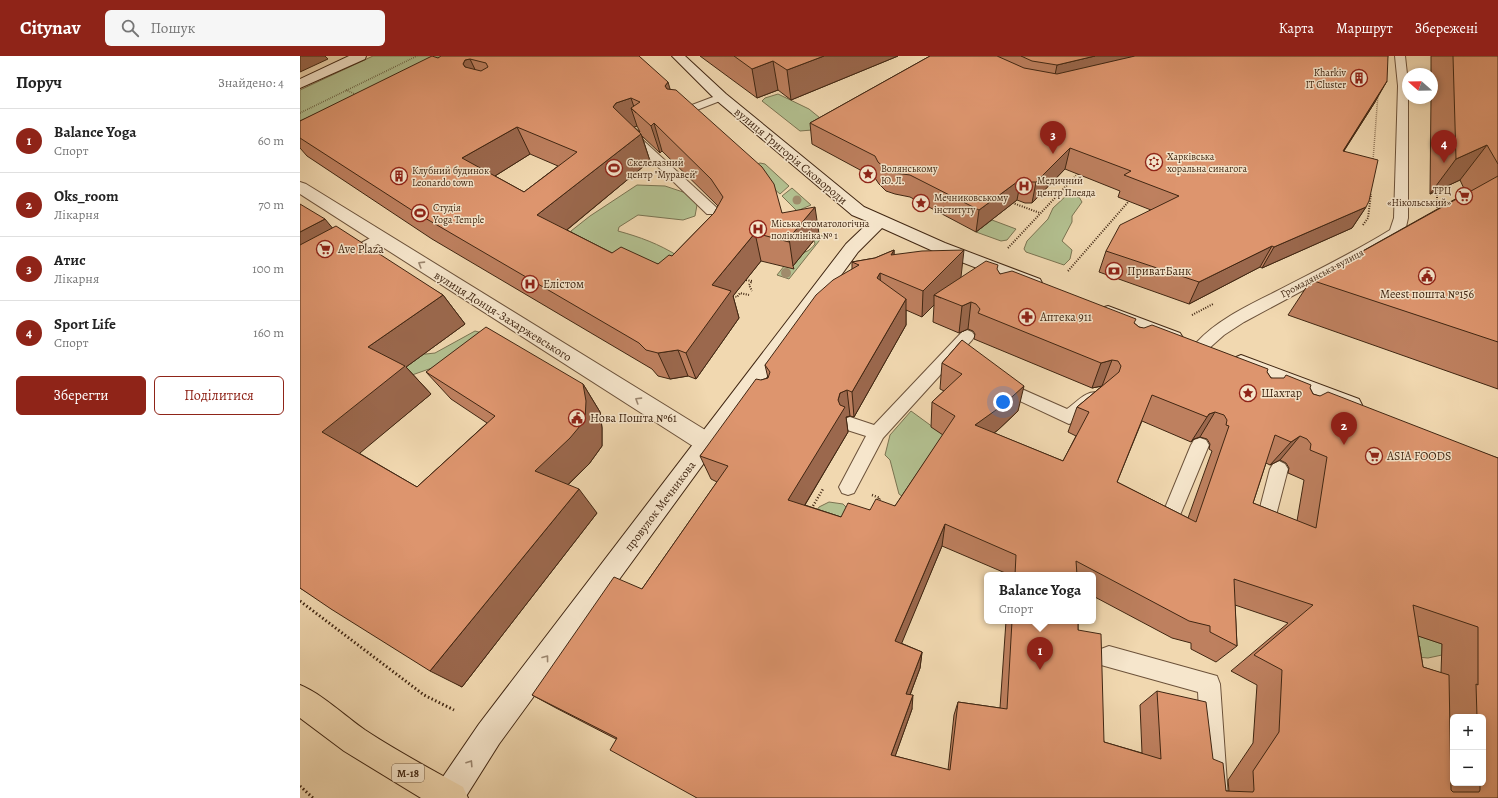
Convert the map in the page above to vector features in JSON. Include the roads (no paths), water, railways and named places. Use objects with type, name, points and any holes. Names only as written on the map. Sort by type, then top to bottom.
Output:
[{"type":"main road","name":"М-18","points":[[300,699],[328,723],[368,750],[449,797]]},
{"type":"street","points":[[300,84],[360,56]]},
{"type":"street","name":"вулиця Григорія Сковороди","points":[[678,56],[721,97],[858,211],[1012,282],[1053,291]]},
{"type":"street","name":"вулиця Донця-Захаржевського","points":[[300,187],[378,238],[707,443]]},
{"type":"street","name":"провулок Мечникова","points":[[449,797],[489,734],[852,248],[879,222]]},
{"type":"street","points":[[1089,305],[1144,334],[1214,352],[1266,380],[1306,395],[1367,411]]},
{"type":"lane","name":"Громадянська вулиця","points":[[1400,56],[1402,68]]},
{"type":"lane","points":[[680,113],[721,97]]},
{"type":"lane","name":"Громадянська вулиця","points":[[1214,352],[1210,337],[1291,288],[1395,233],[1400,227],[1405,104]]},
{"type":"lane","points":[[641,129],[630,134],[712,211]]},
{"type":"lane","points":[[335,263],[378,238]]},
{"type":"lane","points":[[848,487],[877,433],[967,336]]},
{"type":"lane","points":[[746,391],[764,396]]},
{"type":"lane","points":[[1015,392],[1069,417],[1101,392]]},
{"type":"lane","points":[[850,424],[877,433]]},
{"type":"lane","points":[[1170,520],[1200,445]]},
{"type":"lane","points":[[1264,526],[1279,469]]},
{"type":"lane","points":[[1109,657],[1209,684],[1216,798]]},
{"type":"place","name":"Kharkiv IT Cluster","points":[[1359,78]]},
{"type":"place","name":"Атис","points":[[1053,154]]},
{"type":"place","name":"Харківська хоральна синагога","points":[[1154,162]]},
{"type":"place","name":"Sport Life","points":[[1444,163]]},
{"type":"place","name":"Скелелазний центр \"Муравей\"","points":[[614,168]]},
{"type":"place","name":"Волянському Ю. Л.","points":[[868,174]]},
{"type":"place","name":"Клубний будинок Leonardo town","points":[[399,176]]},
{"type":"place","name":"Медичний центр Плеяда","points":[[1024,186]]},
{"type":"place","name":"ТРЦ «Нікольський»","points":[[1464,196]]},
{"type":"place","name":"Мечниковському інституту","points":[[921,203]]},
{"type":"place","name":"Студiя Yoga Temple","points":[[420,213]]},
{"type":"place","name":"Міська стоматологічна поліклініка № 1","points":[[758,229]]},
{"type":"place","name":"Ave Plaza","points":[[325,249]]},
{"type":"place","name":"ПриватБанк","points":[[1114,271]]},
{"type":"place","name":"Meest пошта №156","points":[[1427,276]]},
{"type":"place","name":"Елістом","points":[[530,284]]},
{"type":"place","name":"Аптека 911","points":[[1027,317]]},
{"type":"place","name":"Шахтар","points":[[1248,393]]},
{"type":"place","name":"Нова Пошта №61","points":[[577,418]]},
{"type":"place","name":"Oks_room","points":[[1344,445]]},
{"type":"place","name":"ASIA FOODS","points":[[1374,456]]},
{"type":"place","name":"Balance Yoga","points":[[1040,670]]}]
